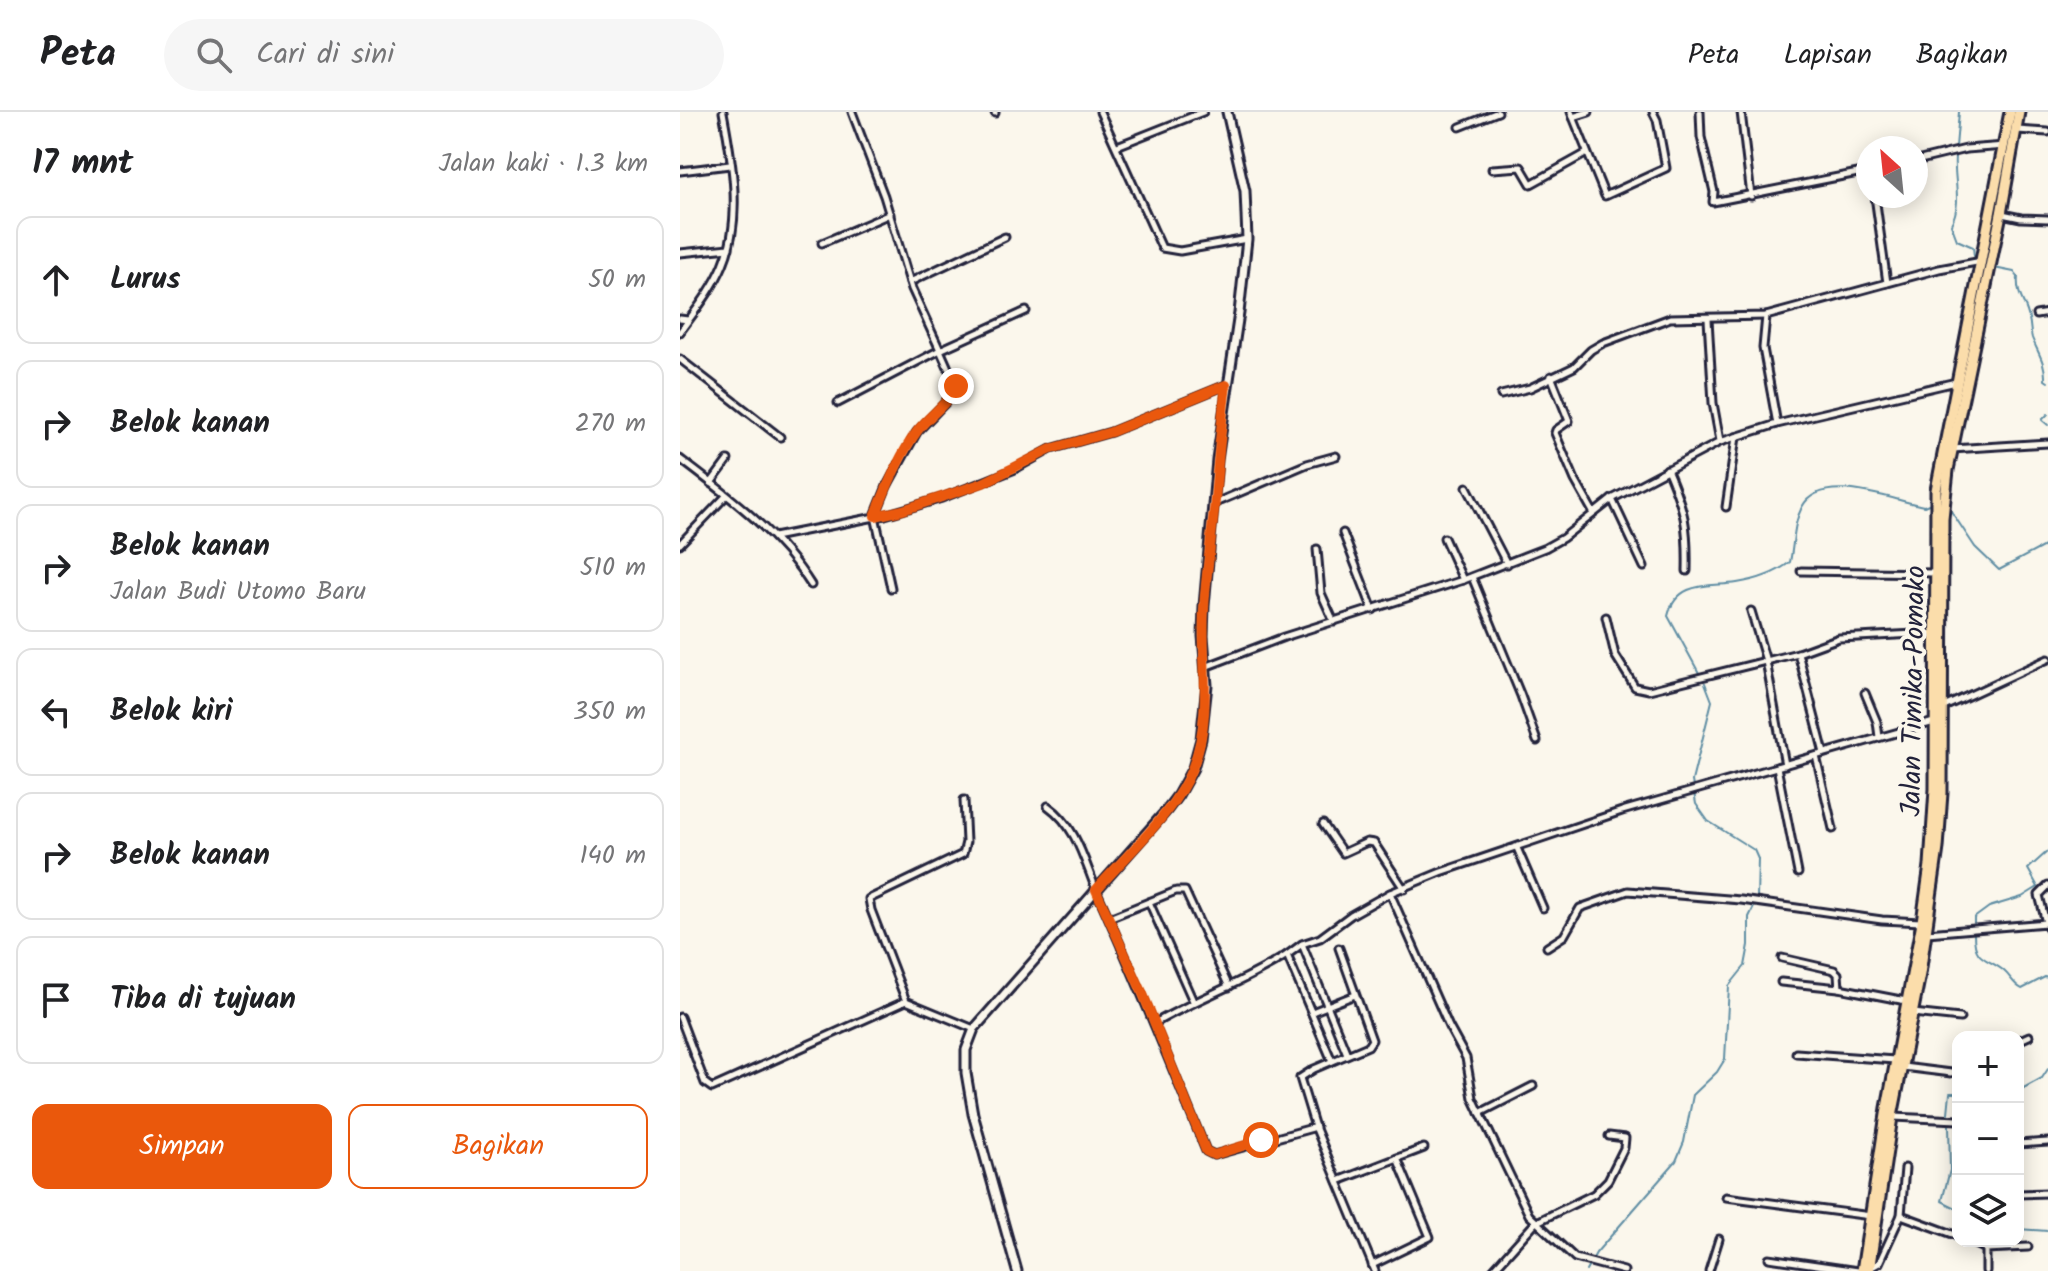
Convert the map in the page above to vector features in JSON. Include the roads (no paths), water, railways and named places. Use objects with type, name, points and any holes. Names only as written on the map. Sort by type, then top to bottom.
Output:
[{"type":"highway","name":"Jalan Timika-Pomako","points":[[1865,1270],[1871,1216],[1899,1063],[1927,933],[1940,820],[1943,518],[1951,449],[1979,296],[1982,261],[2010,112]]},
{"type":"highway","name":"Jalan Timika-Pomako","points":[[1865,1270],[1922,922],[1934,818],[1936,490],[1957,381],[2001,214],[2019,112]]},
{"type":"street","points":[[680,332],[714,282],[729,248],[734,218],[723,112]]},
{"type":"street","points":[[852,112],[890,214],[910,282],[956,386],[945,403],[917,432],[887,486],[875,516],[891,588]]},
{"type":"street","points":[[1100,112],[1162,248],[1180,251],[1247,239]]},
{"type":"street","points":[[1117,146],[1203,112]]},
{"type":"street","points":[[1017,1271],[973,1114],[966,1073],[966,1050],[974,1029],[1166,811],[1193,768],[1201,739],[1207,685],[1204,606],[1217,460],[1247,239],[1245,191],[1227,112]]},
{"type":"street","points":[[1460,127],[1498,112]]},
{"type":"street","points":[[1589,112],[1572,115],[1605,196],[1666,168],[1666,156],[1653,112]]},
{"type":"street","points":[[1700,112],[1701,137],[1714,192],[1713,202],[1856,174]]},
{"type":"street","points":[[1741,112],[1751,196]]},
{"type":"street","points":[[2016,130],[2048,132]]},
{"type":"street","points":[[1928,158],[1966,149],[2005,146]]},
{"type":"street","points":[[1492,169],[1521,167],[1531,184],[1587,153]]},
{"type":"street","points":[[680,171],[730,165]]},
{"type":"street","points":[[1877,208],[1887,283]]},
{"type":"street","points":[[822,243],[890,214]]},
{"type":"street","points":[[2001,214],[2048,219]]},
{"type":"street","points":[[910,282],[1005,237]]},
{"type":"street","points":[[680,253],[729,248]]},
{"type":"street","points":[[1501,395],[1530,388],[1574,367],[1603,343],[1670,318],[1766,316],[1982,261]]},
{"type":"street","points":[[838,403],[940,350],[1026,311]]},
{"type":"street","points":[[2036,315],[2048,313]]},
{"type":"street","points":[[1766,316],[1763,348],[1777,424]]},
{"type":"street","points":[[680,319],[688,320]]},
{"type":"street","points":[[1708,319],[1713,403],[1720,442]]},
{"type":"street","points":[[680,359],[780,437]]},
{"type":"street","points":[[1551,376],[1569,421],[1555,433],[1593,512]]},
{"type":"street","points":[[1205,668],[1472,577],[1555,543],[1612,499],[1720,442],[1777,424],[1957,381]]},
{"type":"street","points":[[774,537],[903,510],[983,483],[1051,449],[1111,432],[1226,385]]},
{"type":"street","points":[[1726,507],[1736,437]]},
{"type":"street","points":[[1951,449],[2048,443]]},
{"type":"street","points":[[1215,503],[1312,462],[1336,456]]},
{"type":"street","points":[[680,459],[774,537],[791,555],[811,585]]},
{"type":"street","points":[[711,483],[728,460]]},
{"type":"street","points":[[1667,469],[1685,518],[1687,571]]},
{"type":"street","points":[[1467,487],[1507,564]]},
{"type":"street","points":[[680,544],[726,496]]},
{"type":"street","points":[[1612,499],[1644,567]]},
{"type":"street","points":[[1343,533],[1373,610]]},
{"type":"street","points":[[1444,538],[1463,580]]},
{"type":"street","points":[[1317,549],[1321,593],[1334,622]]},
{"type":"street","points":[[1801,571],[1935,573]]},
{"type":"street","points":[[1472,577],[1537,741]]},
{"type":"street","points":[[1751,611],[1766,661],[1785,765]]},
{"type":"street","points":[[1606,617],[1615,655],[1635,687],[1658,689],[1798,653],[1849,636],[1935,633]]},
{"type":"street","points":[[1798,653],[1824,753]]},
{"type":"street","points":[[1943,708],[2048,659]]},
{"type":"street","points":[[1865,693],[1877,722],[1879,737]]},
{"type":"street","points":[[1155,1023],[1193,1001],[1229,987],[1302,944],[1320,938],[1351,915],[1390,893],[1454,867],[1605,816],[1936,722]]},
{"type":"street","points":[[1816,756],[1833,829]]},
{"type":"street","points":[[1777,767],[1798,873]]},
{"type":"street","points":[[906,1001],[869,899],[963,854],[966,842],[964,800]]},
{"type":"street","points":[[1048,806],[1070,826],[1209,1154],[1316,1127]]},
{"type":"street","points":[[1323,824],[1343,853],[1367,842],[1374,843],[1404,889]]},
{"type":"street","points":[[1517,848],[1543,908]]},
{"type":"street","points":[[1927,933],[2047,925],[2039,895],[2048,886]]},
{"type":"street","points":[[1109,918],[1176,891],[1185,891],[1229,987]]},
{"type":"street","points":[[1547,947],[1564,936],[1580,908],[1620,892],[1741,900],[1882,920],[1922,922]]},
{"type":"street","points":[[1390,893],[1449,1027],[1466,1058],[1470,1089],[1480,1113],[1535,1223],[1579,1261],[1624,1271]]},
{"type":"street","points":[[1149,902],[1193,1001]]},
{"type":"street","points":[[1302,944],[1347,1054]]},
{"type":"street","points":[[1339,948],[1372,1040],[1368,1046],[1300,1078],[1316,1127],[1373,1268],[1430,1237],[1397,1158]]},
{"type":"street","points":[[1287,955],[1332,1061]]},
{"type":"street","points":[[1782,958],[1834,970],[1838,974],[1839,988]]},
{"type":"street","points":[[1781,982],[1839,988],[1908,1001]]},
{"type":"street","points":[[1312,1012],[1355,995]]},
{"type":"street","points":[[680,1017],[705,1083],[712,1088],[906,1001],[974,1029]]},
{"type":"street","points":[[1912,1013],[1960,1018]]},
{"type":"street","points":[[2024,1038],[2029,1036]]},
{"type":"street","points":[[1796,1053],[1899,1063],[1951,1073]]},
{"type":"street","points":[[1480,1113],[1533,1086]]},
{"type":"street","points":[[1892,1117],[1952,1120]]},
{"type":"street","points":[[1492,1271],[1535,1223],[1594,1194],[1608,1180],[1624,1148],[1625,1138],[1609,1136]]},
{"type":"street","points":[[2024,1144],[2048,1142]]},
{"type":"street","points":[[1338,1181],[1424,1148]]},
{"type":"street","points":[[1769,1258],[1865,1270],[1879,1263],[1901,1215],[1905,1168]]},
{"type":"street","points":[[2024,1194],[2048,1193]]},
{"type":"street","points":[[1726,1197],[1871,1216]]},
{"type":"street","points":[[1901,1215],[1952,1233]]},
{"type":"street","points":[[1709,1271],[1719,1239]]},
{"type":"street","points":[[1982,1247],[2028,1247]]},
{"type":"street","points":[[1986,1249],[1986,1271]]},
{"type":"waterway","points":[[1956,147],[1959,112]]},
{"type":"waterway","points":[[1955,156],[1957,199],[1951,224],[1957,240],[1973,247],[1974,256],[1979,259]]},
{"type":"waterway","points":[[1994,268],[2014,272],[2018,277],[2018,289],[2048,382]]},
{"type":"waterway","points":[[2048,414],[2042,420],[2048,425]]},
{"type":"waterway","points":[[1699,673],[1668,616],[1672,604],[1686,591],[1751,580],[1772,573],[1790,562],[1799,514],[1811,496],[1841,489],[1924,506],[1931,503]]},
{"type":"waterway","points":[[1949,501],[1949,508],[1975,547],[1999,570],[2048,544]]},
{"type":"waterway","points":[[1705,683],[1712,701],[1692,781],[1696,804],[1708,821],[1754,850],[1758,859],[1757,899]]},
{"type":"waterway","points":[[1974,923],[1974,918],[1989,907],[2022,897],[2038,887],[2028,869],[2048,851]]},
{"type":"waterway","points":[[1586,1271],[1596,1253],[1676,1161],[1684,1142],[1693,1095],[1717,1072],[1725,1059],[1729,986],[1745,966],[1749,917],[1755,905]]},
{"type":"waterway","points":[[1974,934],[1979,954],[2004,971],[2022,989],[2048,978]]},
{"type":"waterway","points":[[2024,1088],[2042,1078],[2048,1069]]},
{"type":"waterway","points":[[1948,1113],[1952,1093]]},
{"type":"waterway","points":[[1949,1125],[1950,1170],[1942,1201],[1952,1206]]},
{"type":"waterway","points":[[2024,1229],[2048,1231]]}]
